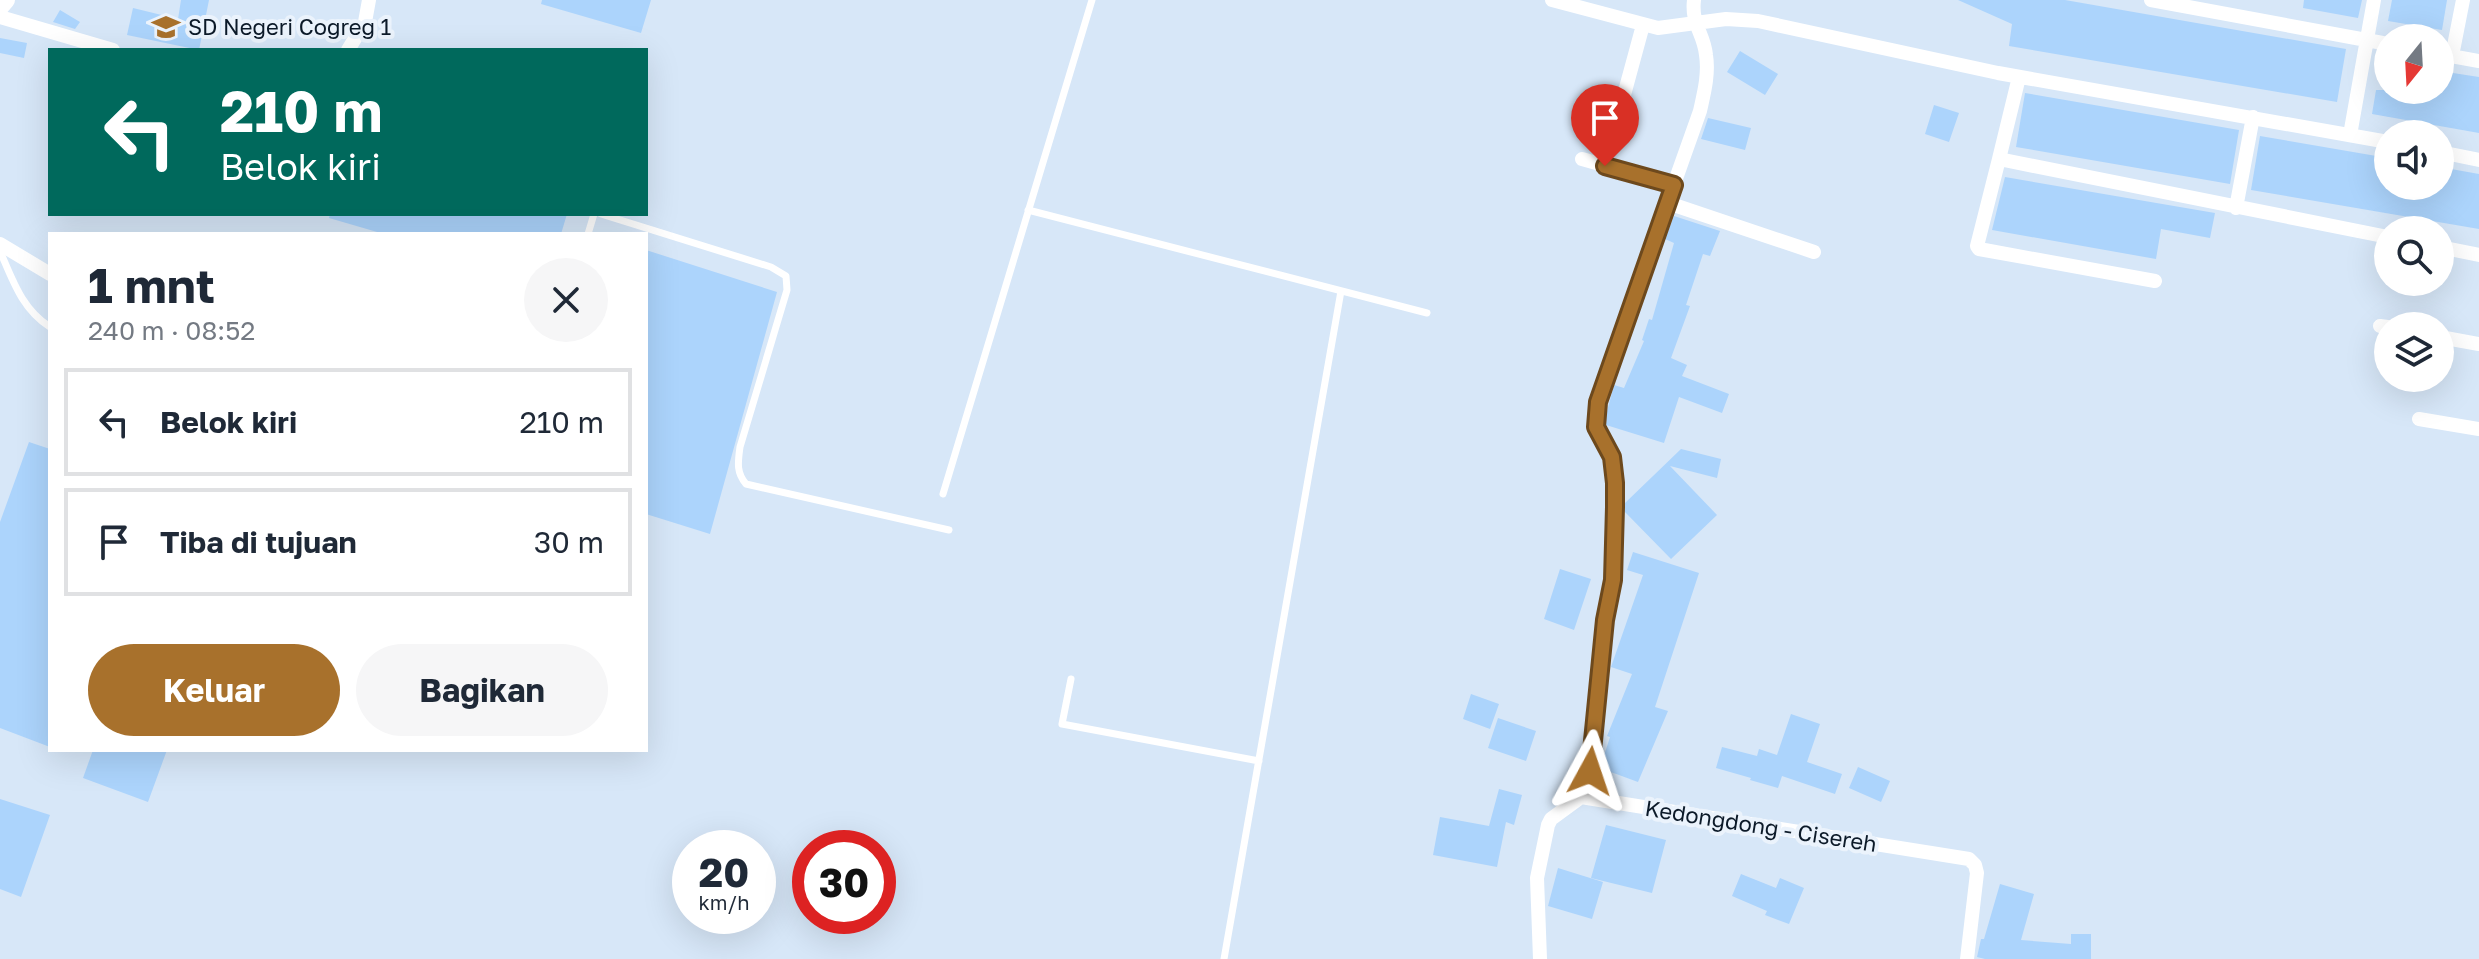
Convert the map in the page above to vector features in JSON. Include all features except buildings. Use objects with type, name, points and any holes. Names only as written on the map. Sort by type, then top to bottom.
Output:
[{"type":"street","points":[[0,7],[6,0]]},
{"type":"street","points":[[349,48],[365,22],[369,0]]},
{"type":"street","points":[[1552,0],[1658,28],[1726,19],[1758,21],[2019,77],[2374,139]]},
{"type":"street","points":[[1540,959],[1537,878],[1548,825],[1551,819],[1581,797],[1590,771],[1605,620],[1613,580],[1615,483],[1612,457],[1596,427],[1598,402],[1700,111],[1707,81],[1706,54],[1694,23],[1694,0]]},
{"type":"street","points":[[2151,0],[2374,42]]},
{"type":"street","points":[[2350,135],[2374,0]]},
{"type":"street","points":[[2454,29],[2463,0]]},
{"type":"street","points":[[0,17],[106,48]]},
{"type":"street","points":[[1621,106],[1643,25]]},
{"type":"street","points":[[2454,56],[2479,61]]},
{"type":"street","points":[[2019,77],[1977,246],[1979,249],[2155,281]]},
{"type":"street","points":[[2236,208],[2253,117]]},
{"type":"street","points":[[2454,155],[2479,160]]},
{"type":"street","points":[[1582,159],[1674,185]]},
{"type":"street","points":[[1999,159],[2374,234]]},
{"type":"street","points":[[1668,203],[1814,252]]},
{"type":"street","points":[[0,244],[48,273]]},
{"type":"street","points":[[2454,250],[2479,255]]},
{"type":"street","points":[[2454,340],[2479,344]]},
{"type":"street","points":[[2419,419],[2479,429]]},
{"type":"street","name":"Kedongdong - Cisereh","points":[[1581,797],[1969,859],[1977,873],[1967,959]]},
{"type":"lane","points":[[943,494],[1092,0]]},
{"type":"lane","points":[[1028,210],[1427,313]]},
{"type":"lane","points":[[607,216],[771,267],[786,276],[787,290],[740,447],[737,467],[746,484],[949,530]]},
{"type":"lane","points":[[0,251],[21,299],[48,326]]},
{"type":"lane","points":[[1224,959],[1341,291]]},
{"type":"lane","points":[[1071,679],[1062,724],[1259,761]]},
{"type":"place","name":"SD Negeri Cogreg 1","points":[[166,27]]},
{"type":"route","points":[[1590,771],[1605,620],[1613,580],[1615,507],[1612,457],[1595,419],[1598,402],[1674,185],[1605,166]]}]
